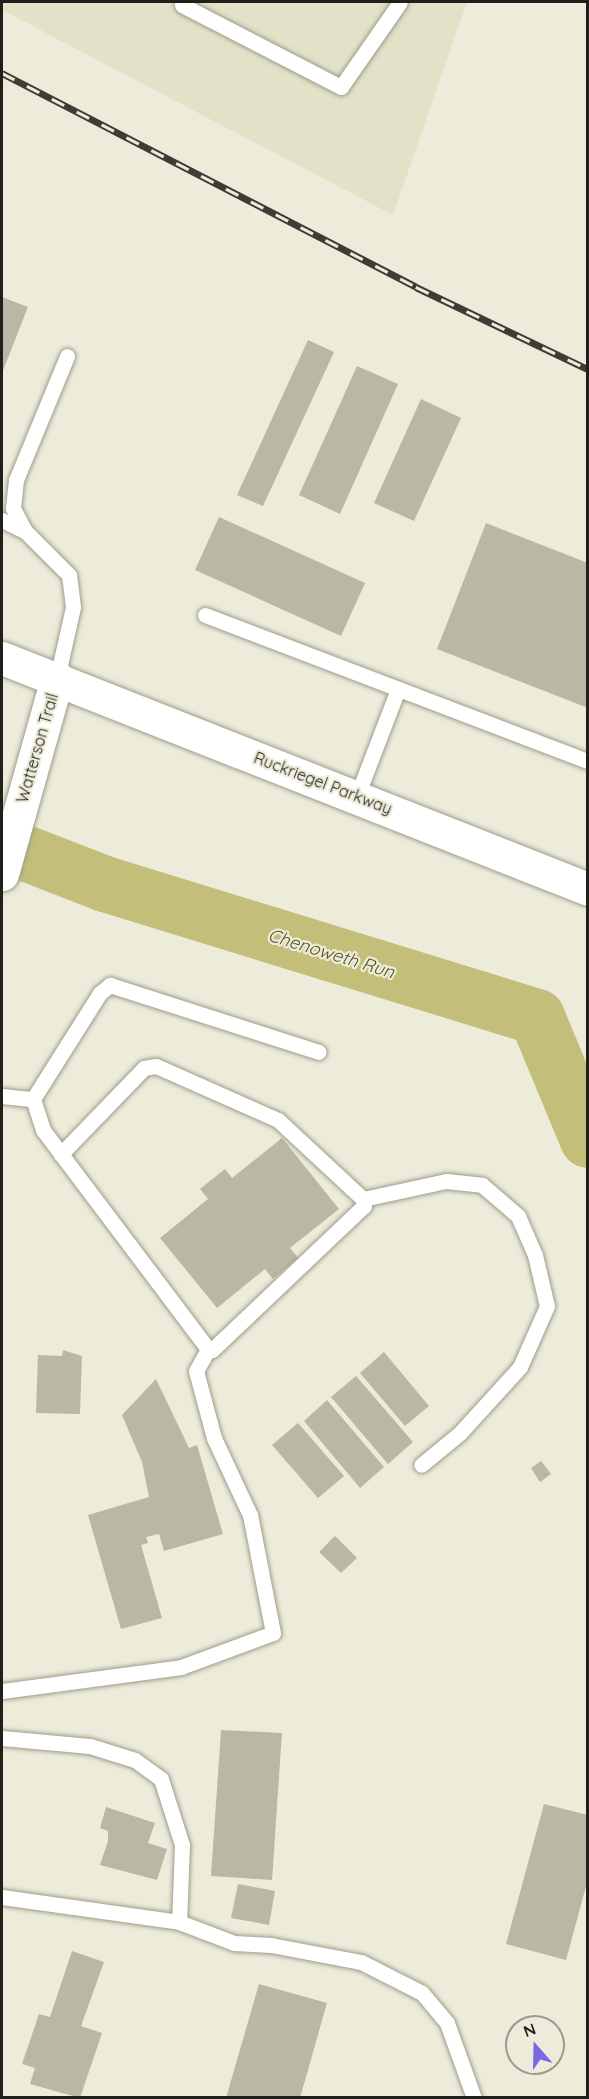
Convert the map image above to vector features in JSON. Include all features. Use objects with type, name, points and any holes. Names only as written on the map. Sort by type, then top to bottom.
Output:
[{"type":"main road","name":"Watterson Trail","points":[[2,658],[57,678],[2,874]]},
{"type":"main road","name":"Ruckriegel Parkway","points":[[57,678],[588,888]]},
{"type":"lane","points":[[182,5],[342,87],[400,2]]},
{"type":"lane","points":[[57,678],[74,607],[69,575],[25,531],[13,508],[16,480],[67,356]]},
{"type":"lane","points":[[2,520],[25,531]]},
{"type":"lane","points":[[205,615],[588,761]]},
{"type":"lane","points":[[357,796],[398,689]]},
{"type":"lane","points":[[33,1099],[100,993],[110,985],[319,1052]]},
{"type":"lane","points":[[62,1154],[144,1068],[156,1066],[278,1120],[363,1199]]},
{"type":"lane","points":[[2,1096],[33,1099]]},
{"type":"lane","points":[[33,1099],[44,1130],[208,1348],[217,1350],[361,1212],[363,1199]]},
{"type":"lane","points":[[363,1199],[446,1181],[482,1185],[518,1216],[535,1255],[547,1306],[520,1367],[460,1433],[421,1466]]},
{"type":"lane","points":[[2,1691],[181,1667],[273,1633],[250,1515],[214,1438],[196,1371],[208,1348]]},
{"type":"lane","points":[[2,1738],[90,1746],[135,1760],[161,1779],[182,1845],[178,1922]]},
{"type":"lane","points":[[2,1897],[178,1922],[234,1943],[272,1945],[361,1962],[398,1978],[422,1993],[447,2023],[474,2097]]},
{"type":"shaded area","points":[[2,2],[467,2],[393,215],[2,10]]},
{"type":"building","points":[[2,297],[28,307],[2,373]]},
{"type":"building","points":[[308,340],[334,352],[263,506],[237,495]]},
{"type":"building","points":[[357,366],[398,384],[340,514],[299,495]]},
{"type":"building","points":[[421,399],[461,418],[414,521],[374,503]]},
{"type":"building","points":[[219,517],[365,583],[341,636],[195,570]]},
{"type":"building","points":[[486,523],[588,563],[588,708],[437,649]]},
{"type":"building","points":[[282,1138],[339,1209],[290,1248],[298,1258],[273,1279],[265,1269],[217,1308],[160,1238],[208,1199],[200,1189],[225,1169],[232,1178]]},
{"type":"building","points":[[63,1350],[82,1356],[80,1414],[36,1413],[38,1355],[62,1356]]},
{"type":"building","points":[[384,1352],[429,1406],[405,1426],[360,1373]]},
{"type":"building","points":[[356,1376],[413,1442],[388,1464],[331,1397]]},
{"type":"building","points":[[156,1379],[189,1448],[197,1445],[223,1534],[164,1551],[159,1534],[146,1537],[148,1543],[141,1545],[162,1618],[121,1629],[88,1515],[149,1497],[142,1462],[122,1415]]},
{"type":"building","points":[[327,1400],[384,1467],[360,1488],[304,1421]]},
{"type":"building","points":[[298,1423],[344,1476],[318,1498],[272,1445]]},
{"type":"building","points":[[541,1461],[551,1474],[540,1482],[531,1468]]},
{"type":"building","points":[[335,1536],[357,1558],[341,1573],[319,1552]]},
{"type":"building","points":[[221,1730],[282,1733],[272,1880],[211,1876]]},
{"type":"building","points":[[544,1804],[588,1815],[588,1879],[566,1960],[506,1944]]},
{"type":"building","points":[[106,1807],[155,1823],[148,1843],[167,1849],[157,1880],[100,1865],[108,1841],[108,1831],[100,1828]]},
{"type":"building","points":[[238,1884],[275,1891],[269,1925],[231,1918]]},
{"type":"building","points":[[72,1951],[104,1962],[81,2026],[102,2033],[80,2098],[30,2084],[35,2068],[22,2064],[39,2014],[50,2017]]},
{"type":"building","points":[[259,1984],[327,2003],[300,2098],[226,2098]]},
{"type":"waterway","name":"Chenoweth Run","points":[[2,844],[105,884],[537,1017],[588,1140]]},
{"type":"railway","points":[[2,73],[416,287],[588,369]]}]
